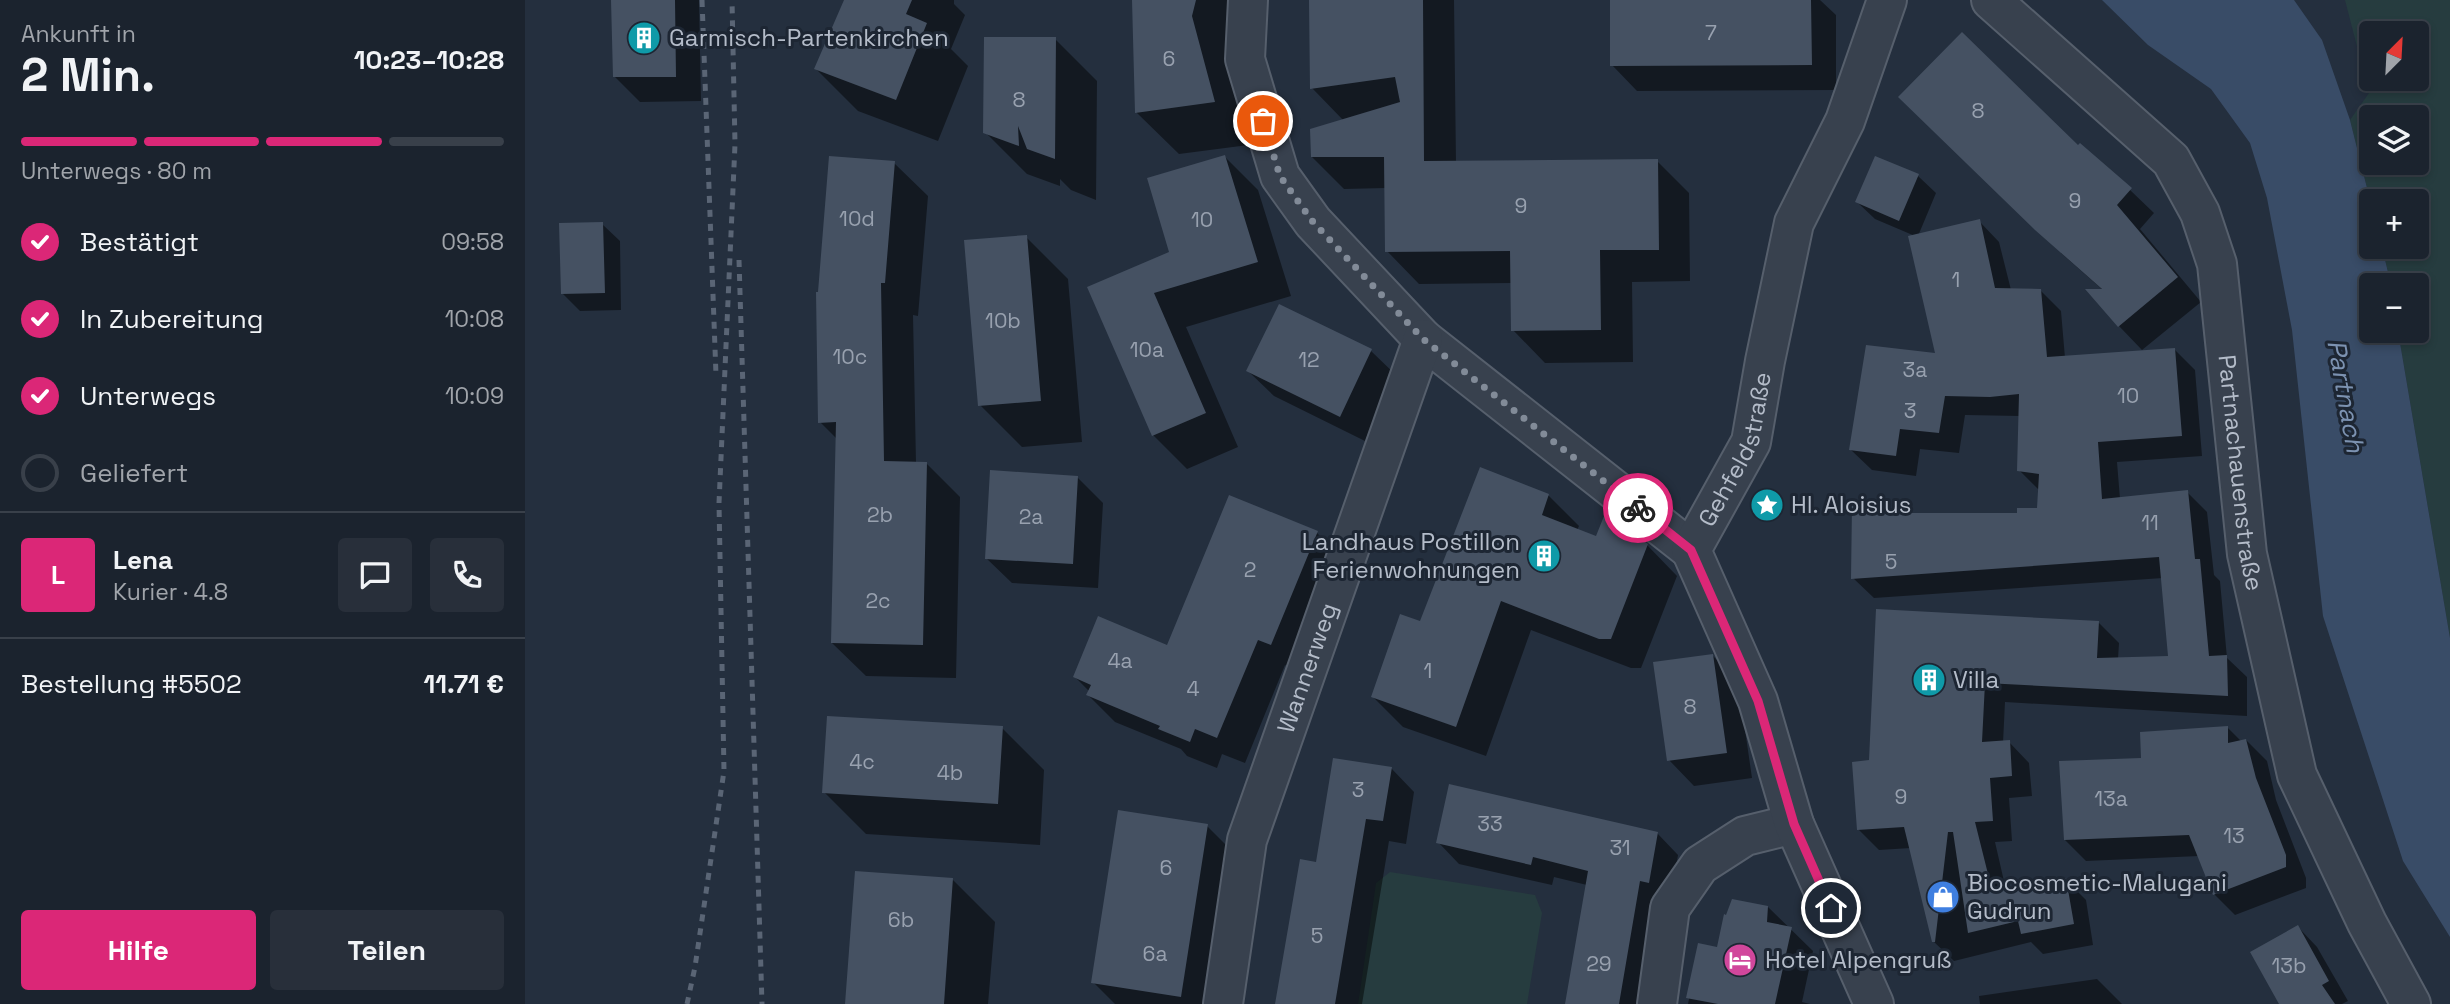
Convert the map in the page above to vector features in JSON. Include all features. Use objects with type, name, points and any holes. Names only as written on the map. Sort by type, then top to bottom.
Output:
[{"type":"street","points":[[1248,0],[1245,59],[1280,176],[1313,222],[1423,339],[1691,550]]},
{"type":"street","name":"Gehfeldstraße","points":[[1874,1004],[1794,824],[1758,701],[1691,550],[1751,442],[1794,223],[1845,121],[1887,0]]},
{"type":"street","name":"Partnachauenstraße","points":[[1991,0],[2171,160],[2200,213],[2217,264],[2247,554],[2297,775],[2367,923],[2411,1004]]},
{"type":"street","name":"Wannerweg","points":[[1223,1004],[1247,840],[1423,339]]},
{"type":"street","points":[[1657,1004],[1670,908],[1700,865],[1745,836],[1794,824]]},
{"type":"green space","points":[[2345,0],[2450,0],[2450,638],[2400,343],[2429,343],[2429,273],[2388,273],[2385,259],[2429,259],[2429,189],[2367,189],[2364,175],[2429,175],[2429,105],[2361,105],[2368,91],[2429,91],[2429,21],[2359,21],[2359,54]]},
{"type":"green space","points":[[2359,107],[2359,156],[2350,120]]},
{"type":"green space","points":[[1390,872],[1535,895],[1542,913],[1527,1004],[1358,1004],[1376,883]]},
{"type":"water","name":"Partnach","points":[[2102,0],[2294,0],[2322,40],[2350,120],[2359,156],[2359,175],[2364,175],[2367,189],[2359,189],[2359,259],[2385,259],[2388,273],[2359,273],[2359,343],[2400,343],[2450,638],[2450,937],[2403,861],[2323,616],[2292,330],[2267,198],[2250,143],[2211,89],[2148,45]]},
{"type":"building","name":"Garmisch-Partenkirchen","points":[[611,0],[675,0],[676,77],[613,77]]},
{"type":"building","points":[[844,0],[912,0],[906,14],[927,23],[896,100],[814,69]]},
{"type":"building","points":[[1132,0],[1196,0],[1192,16],[1215,102],[1135,113]]},
{"type":"building","points":[[1309,0],[1423,0],[1424,161],[1658,159],[1659,250],[1600,250],[1601,330],[1511,331],[1510,251],[1385,252],[1384,157],[1311,157],[1310,129],[1400,102],[1395,77],[1310,89]]},
{"type":"building","points":[[1610,0],[1811,0],[1812,65],[1610,66]]},
{"type":"building","points":[[1962,32],[2078,145],[2080,143],[2132,188],[2117,205],[2178,277],[2118,327],[2085,289],[2102,289],[2035,230],[1898,97]]},
{"type":"building","points":[[984,37],[1056,37],[1055,159],[1027,149],[1018,126],[1019,146],[983,133]]},
{"type":"building","points":[[1225,155],[1258,262],[1154,293],[1206,413],[1152,436],[1087,287],[1169,252],[1147,178]]},
{"type":"building","points":[[829,156],[895,161],[885,283],[881,283],[884,461],[927,462],[923,645],[831,643],[836,422],[818,423],[816,292]]},
{"type":"building","points":[[1875,156],[1919,174],[1899,221],[1855,202]]},
{"type":"building","points":[[1980,219],[1995,288],[2041,289],[2047,357],[2175,348],[2182,436],[2098,442],[2102,499],[2188,490],[2195,559],[2200,559],[2209,656],[2227,655],[2228,696],[1985,683],[1982,742],[2010,740],[2012,776],[1990,778],[1993,821],[1975,822],[1992,890],[2066,878],[2074,924],[2021,934],[2018,921],[1968,933],[1953,832],[1948,832],[1935,942],[1932,942],[1904,827],[1857,830],[1852,762],[1869,760],[1876,609],[2099,621],[2097,658],[2168,656],[2159,557],[1851,579],[1852,505],[1890,506],[1889,513],[2017,513],[2017,508],[2037,508],[2039,474],[2017,471],[2019,394],[1990,397],[1945,396],[1939,433],[1900,429],[1896,456],[1849,450],[1866,345],[1935,353],[1908,236]]},
{"type":"building","points":[[603,222],[605,293],[561,294],[559,223]]},
{"type":"building","points":[[1027,235],[1041,401],[978,406],[964,240]]},
{"type":"building","points":[[1279,304],[1372,349],[1340,417],[1246,371]]},
{"type":"building","name":"Landhaus Postillon Ferienwohnungen","points":[[1480,467],[1549,494],[1542,515],[1596,536],[1604,516],[1620,522],[1648,544],[1611,639],[1599,639],[1501,601],[1456,727],[1371,697],[1400,614],[1420,621]]},
{"type":"building","points":[[990,470],[1078,476],[1073,564],[985,559]]},
{"type":"building","points":[[1229,495],[1318,531],[1271,645],[1258,640],[1217,738],[1195,729],[1190,742],[1158,729],[1160,726],[1086,695],[1091,685],[1073,677],[1098,616],[1167,645]]},
{"type":"building","points":[[1713,654],[1727,753],[1667,761],[1653,662]]},
{"type":"building","points":[[827,716],[1003,726],[998,804],[822,793]]},
{"type":"building","points":[[2228,726],[2228,743],[2246,739],[2256,778],[2286,855],[2286,867],[2213,895],[2189,835],[2064,840],[2059,761],[2141,758],[2140,732]]},
{"type":"building","points":[[1333,758],[1392,767],[1383,821],[1366,819],[1335,1004],[1275,1004],[1300,859],[1316,862]]},
{"type":"building","points":[[1449,784],[1658,832],[1649,883],[1640,881],[1619,1004],[1565,1004],[1588,871],[1533,857],[1531,865],[1436,843]]},
{"type":"building","points":[[1118,810],[1208,824],[1181,997],[1091,983]]},
{"type":"building","points":[[855,871],[953,878],[944,1004],[845,1004]]},
{"type":"building","name":"Hotel Alpengruß","points":[[1732,899],[1768,906],[1767,922],[1792,927],[1775,1004],[1718,1004],[1686,998],[1698,943],[1717,947],[1724,914],[1726,915]]},
{"type":"building","points":[[2298,925],[2329,981],[2322,985],[2335,1004],[2279,1004],[2250,952]]},
{"type":"railway","points":[[702,0],[716,375]]},
{"type":"railway","points":[[687,1004],[724,771],[719,503],[735,144],[732,0]]},
{"type":"railway","points":[[739,260],[762,1004]]},
{"type":"way so far","points":[[1263,121],[1280,176],[1313,222],[1423,339],[1638,508]]},
{"type":"place","name":"Garmisch-Partenkirchen","points":[[644,38]]},
{"type":"place","name":"Hl. Aloisius","points":[[1767,505]]},
{"type":"place","name":"Landhaus Postillon Ferienwohnungen","points":[[1544,556]]},
{"type":"place","name":"Villa","points":[[1929,680]]},
{"type":"place","name":"Biocosmetic-Malugani Gudrun","points":[[1943,897]]},
{"type":"place","name":"Hotel Alpengruß","points":[[1740,960]]},
{"type":"route","points":[[1638,508],[1691,550],[1758,701],[1794,824],[1831,908]]}]
